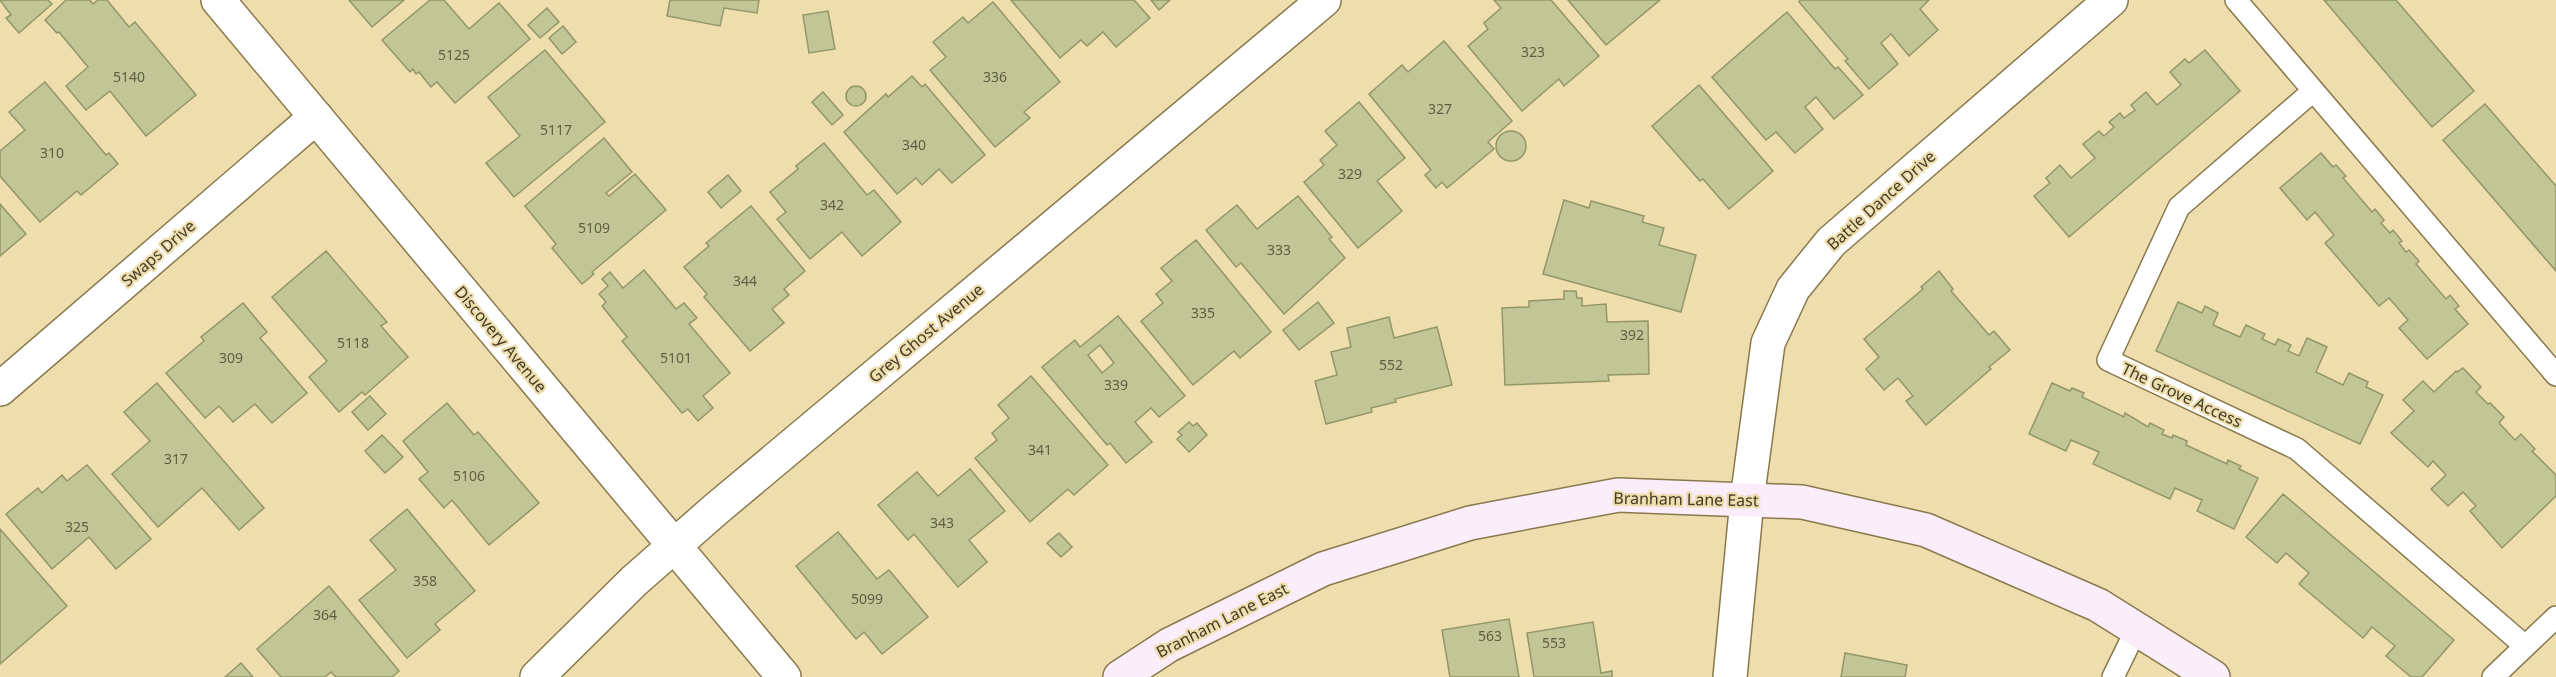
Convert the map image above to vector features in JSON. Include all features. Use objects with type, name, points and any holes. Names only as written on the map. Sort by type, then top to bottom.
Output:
[{"type":"street","name":"Discovery Avenue","points":[[218,0],[784,677]]},
{"type":"street","name":"Grey Ghost Avenue","points":[[537,677],[634,581],[674,545],[1324,0]]},
{"type":"street","name":"Battle Dance Drive","points":[[1730,677],[1747,500],[1768,343],[1793,289],[1831,242],[2110,0]]},
{"type":"street","name":"Swaps Drive","points":[[0,389],[315,117]]},
{"type":"street","name":"Branham Lane East","points":[[1120,677],[1169,645],[1323,569],[1470,523],[1618,495],[1802,502],[1926,530],[2098,605],[2213,677]]},
{"type":"lane","points":[[2236,0],[2556,375]]},
{"type":"lane","name":"The Grove Access","points":[[2313,91],[2179,207],[2108,360],[2297,449],[2525,646]]},
{"type":"lane","points":[[2493,677],[2556,617]]},
{"type":"lane","points":[[2114,677],[2137,628]]},
{"type":"building","points":[[0,0],[48,0],[52,4],[19,33],[6,18],[11,15]]},
{"type":"building","points":[[66,0],[90,0],[93,4],[98,0],[107,0],[129,27],[135,22],[196,95],[146,136],[110,91],[86,110],[66,86],[88,67],[59,32],[57,33],[45,20]]},
{"type":"building","points":[[349,0],[404,0],[372,27]]},
{"type":"building","points":[[430,0],[444,0],[469,29],[499,3],[530,39],[455,103],[437,82],[431,87],[419,72],[416,74],[413,69],[410,72],[382,40]]},
{"type":"building","points":[[670,0],[759,0],[757,13],[724,8],[720,26],[667,16]]},
{"type":"building","points":[[1011,0],[1134,0],[1150,18],[1116,47],[1103,32],[1087,46],[1081,40],[1060,58]]},
{"type":"building","points":[[1151,0],[1170,0],[1159,10]]},
{"type":"building","points":[[1494,0],[1551,0],[1599,56],[1564,86],[1559,79],[1522,111],[1468,46],[1488,29],[1484,23],[1501,8]]},
{"type":"building","points":[[1568,0],[1660,0],[1606,45]]},
{"type":"building","points":[[1800,0],[1929,0],[1920,9],[1938,30],[1909,56],[1891,34],[1881,43],[1898,64],[1869,89],[1845,61],[1848,59],[1799,2]]},
{"type":"building","points":[[2324,0],[2396,0],[2474,91],[2432,127]]},
{"type":"building","points":[[993,2],[1060,82],[1024,112],[1030,118],[995,147],[930,70],[946,57],[933,42],[963,17],[968,23]]},
{"type":"building","points":[[547,8],[559,22],[540,38],[528,25]]},
{"type":"building","points":[[828,11],[835,49],[809,53],[803,15]]},
{"type":"building","points":[[1787,12],[1835,69],[1838,67],[1863,95],[1834,119],[1816,97],[1805,107],[1823,129],[1795,153],[1776,132],[1766,140],[1712,77]]},
{"type":"building","points":[[563,26],[576,42],[562,54],[549,38]]},
{"type":"building","points":[[1444,41],[1512,121],[1488,142],[1494,149],[1447,188],[1442,182],[1436,188],[1425,175],[1431,170],[1369,94],[1402,65],[1408,72]]},
{"type":"building","points":[[545,50],[605,122],[514,197],[486,163],[520,136],[488,97]]},
{"type":"building","points":[[2205,50],[2240,91],[2069,237],[2034,196],[2050,183],[2046,178],[2060,165],[2071,178],[2095,158],[2083,144],[2099,131],[2104,136],[2114,127],[2109,122],[2120,113],[2124,118],[2135,110],[2131,105],[2146,92],[2157,105],[2181,85],[2170,72],[2185,59],[2189,63]]},
{"type":"building","points":[[912,76],[922,87],[925,84],[985,155],[952,183],[939,169],[922,185],[916,178],[897,194],[844,132],[886,94],[888,97]]},
{"type":"building","points":[[45,82],[106,155],[109,153],[118,164],[81,195],[77,191],[40,222],[0,176],[0,151],[25,130],[9,112]]},
{"type":"building","points":[[1699,85],[1773,171],[1729,209],[1703,179],[1700,181],[1652,126]]},
{"type":"building","points":[[852,86],[860,86],[866,92],[866,100],[860,106],[852,106],[846,100],[846,92]]},
{"type":"building","points":[[823,92],[843,115],[832,125],[812,102]]},
{"type":"building","points":[[1359,102],[1405,158],[1377,181],[1402,211],[1358,248],[1304,182],[1324,165],[1320,160],[1337,145],[1325,131]]},
{"type":"building","points":[[2485,104],[2556,186],[2556,271],[2443,140]]},
{"type":"building","points":[[1511,131],[1521,136],[1526,146],[1521,156],[1511,161],[1501,156],[1496,146],[1501,136]]},
{"type":"building","points":[[604,138],[632,172],[606,193],[609,196],[635,174],[666,210],[592,272],[594,274],[582,284],[552,248],[556,244],[525,206]]},
{"type":"building","points":[[824,143],[867,195],[874,190],[901,222],[862,256],[842,232],[810,259],[777,219],[786,212],[770,192]]},
{"type":"building","points":[[2321,153],[2333,167],[2336,165],[2346,176],[2343,178],[2372,212],[2375,209],[2384,220],[2381,223],[2390,233],[2393,230],[2402,241],[2399,243],[2406,252],[2409,250],[2419,261],[2416,264],[2446,299],[2450,295],[2459,306],[2455,309],[2468,324],[2427,359],[2399,328],[2408,320],[2389,298],[2379,306],[2325,243],[2334,235],[2315,212],[2307,220],[2280,188]]},
{"type":"building","points":[[728,175],[741,191],[721,208],[708,192]]},
{"type":"building","points":[[1298,196],[1332,237],[1329,239],[1345,258],[1284,314],[1241,263],[1236,267],[1206,230],[1237,205],[1257,229]]},
{"type":"building","points":[[1564,200],[1589,208],[1591,201],[1644,216],[1642,222],[1664,228],[1659,245],[1696,255],[1681,312],[1543,274]]},
{"type":"building","points":[[0,204],[26,234],[0,256]]},
{"type":"building","points":[[751,206],[805,271],[784,289],[789,295],[772,309],[784,323],[750,351],[704,297],[707,294],[684,267],[709,246],[706,243]]},
{"type":"building","points":[[1196,240],[1271,332],[1240,358],[1234,351],[1193,385],[1141,321],[1163,303],[1156,294],[1172,281],[1161,268]]},
{"type":"building","points":[[326,251],[387,322],[381,326],[408,357],[365,395],[362,392],[339,412],[309,377],[327,361],[272,297]]},
{"type":"building","points":[[644,270],[676,309],[684,303],[697,318],[689,324],[730,373],[703,396],[713,408],[698,421],[688,409],[682,413],[622,341],[627,337],[602,306],[606,302],[599,294],[608,286],[602,279],[610,272],[623,288]]},
{"type":"building","points":[[1939,271],[1953,289],[1951,291],[1989,335],[1994,331],[2010,350],[1926,425],[1906,401],[1913,396],[1898,378],[1884,390],[1866,369],[1879,357],[1864,339],[1923,289],[1921,287]]},
{"type":"building","points":[[1564,291],[1576,291],[1577,298],[1582,298],[1582,306],[1606,304],[1607,322],[1648,321],[1649,374],[1608,375],[1609,381],[1505,385],[1502,308],[1529,307],[1529,301],[1564,299]]},
{"type":"building","points":[[1318,302],[1334,323],[1299,350],[1283,330]]},
{"type":"building","points":[[2178,302],[2202,313],[2205,306],[2218,313],[2213,325],[2240,337],[2246,325],[2265,334],[2262,339],[2275,345],[2278,339],[2291,345],[2288,351],[2299,356],[2307,338],[2327,347],[2316,372],[2343,385],[2349,373],[2368,382],[2366,387],[2383,395],[2360,444],[2156,351]]},
{"type":"building","points":[[243,303],[267,332],[260,338],[307,393],[272,423],[255,404],[233,422],[219,406],[205,418],[166,373],[204,341],[201,337]]},
{"type":"building","points":[[1118,316],[1185,396],[1159,417],[1151,408],[1135,422],[1152,442],[1126,463],[1110,443],[1107,445],[1042,367],[1075,340],[1080,347]],"holes":[[[1100,345],[1114,363],[1102,373],[1088,355]]]},
{"type":"building","points":[[1389,317],[1394,338],[1437,327],[1452,385],[1395,399],[1396,402],[1371,408],[1372,412],[1326,424],[1315,381],[1337,375],[1331,352],[1351,347],[1347,328]]},
{"type":"building","points":[[2463,368],[2481,387],[2476,392],[2504,417],[2499,423],[2515,440],[2521,434],[2535,449],[2532,451],[2556,475],[2556,496],[2502,548],[2470,511],[2476,506],[2463,492],[2448,506],[2431,489],[2446,475],[2433,461],[2428,467],[2391,433],[2414,411],[2403,400],[2423,381],[2434,392],[2456,371]]},
{"type":"building","points":[[1031,376],[1108,465],[1074,495],[1068,489],[1030,522],[975,458],[997,440],[992,433],[1009,418],[998,405]]},
{"type":"building","points":[[157,383],[264,508],[239,530],[202,488],[158,527],[112,474],[150,441],[124,412]]},
{"type":"building","points":[[2052,383],[2070,391],[2072,388],[2084,393],[2082,397],[2124,417],[2125,413],[2148,427],[2150,423],[2164,430],[2162,434],[2172,438],[2173,435],[2187,441],[2186,445],[2227,464],[2228,460],[2241,466],[2239,469],[2258,478],[2234,529],[2197,511],[2202,500],[2175,488],[2170,499],[2093,464],[2099,452],[2071,440],[2066,451],[2029,434]]},
{"type":"building","points":[[370,396],[386,414],[368,430],[352,412]]},
{"type":"building","points":[[447,403],[474,435],[478,432],[539,503],[489,545],[452,500],[444,508],[419,479],[428,472],[403,441]]},
{"type":"building","points":[[1189,422],[1193,426],[1197,423],[1207,435],[1189,452],[1177,439],[1182,435],[1178,432]]},
{"type":"building","points":[[382,435],[403,457],[385,473],[365,451]]},
{"type":"building","points":[[87,465],[151,539],[116,569],[89,537],[52,569],[6,514],[38,488],[42,493],[62,475],[67,481]]},
{"type":"building","points":[[970,469],[1005,511],[969,540],[987,562],[958,587],[914,534],[908,540],[878,505],[917,472],[938,496]]},
{"type":"building","points":[[2283,494],[2454,640],[2422,677],[2411,677],[2386,656],[2395,646],[2372,627],[2363,638],[2299,584],[2309,573],[2286,553],[2277,563],[2246,537]]},
{"type":"building","points":[[407,509],[475,591],[435,624],[440,630],[407,658],[359,600],[396,570],[370,540]]},
{"type":"building","points":[[0,529],[67,606],[0,664]]},
{"type":"building","points":[[838,532],[877,579],[889,570],[928,617],[882,654],[864,632],[856,639],[796,566]]},
{"type":"building","points":[[1059,533],[1072,547],[1061,557],[1047,543]]},
{"type":"building","points":[[329,586],[399,671],[392,677],[336,677],[331,672],[325,677],[281,677],[257,649]]},
{"type":"building","points":[[1509,619],[1519,677],[1450,677],[1442,630]]},
{"type":"building","points":[[1593,622],[1601,673],[1612,671],[1612,677],[1534,677],[1527,633]]},
{"type":"building","points":[[1845,653],[1907,665],[1905,677],[1841,677]]},
{"type":"building","points":[[241,663],[253,677],[225,677]]}]
